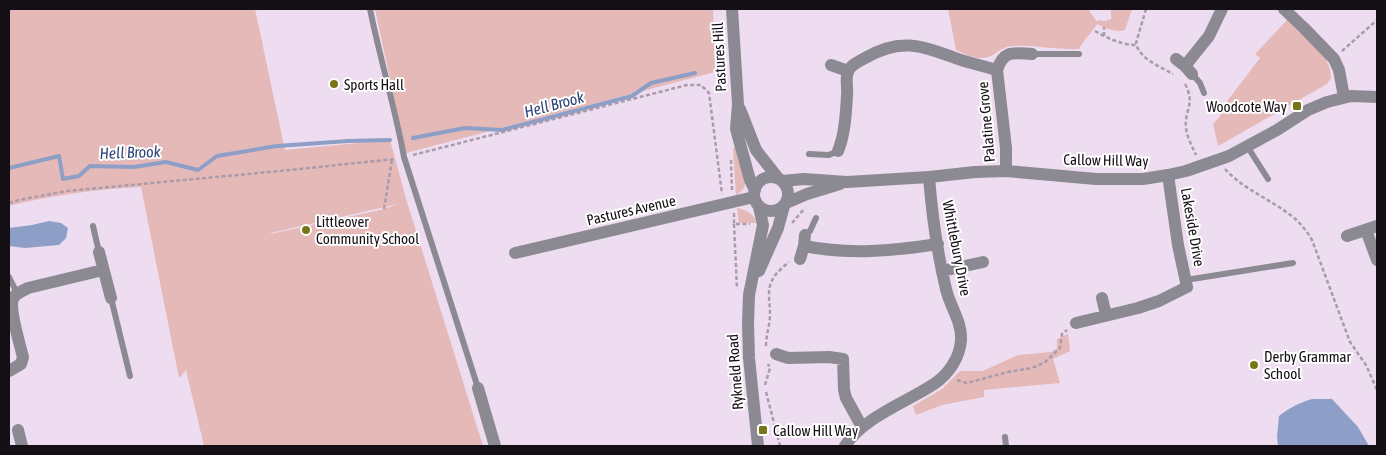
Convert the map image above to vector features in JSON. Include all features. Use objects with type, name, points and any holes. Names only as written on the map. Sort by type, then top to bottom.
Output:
[{"type":"street","name":"Pastures Hill","points":[[732,9],[738,104],[736,130],[756,198]]},
{"type":"street","points":[[1183,71],[1209,36],[1222,9]]},
{"type":"street","points":[[1284,9],[1334,59],[1339,70],[1344,97]]},
{"type":"street","name":"Palatine Grove","points":[[848,71],[852,66],[872,54],[887,48],[904,45],[923,46],[964,61],[997,70]]},
{"type":"street","name":"Palatine Grove","points":[[1006,171],[1006,148],[997,70],[1002,58],[1012,52],[1032,54]]},
{"type":"street","points":[[831,65],[848,71],[848,92],[842,140],[838,151]]},
{"type":"street","name":"Callow Hill Way","points":[[780,180],[847,182],[1006,171],[1118,180],[1143,179],[1199,167],[1229,156],[1308,110],[1327,102],[1344,97],[1377,97]]},
{"type":"street","name":"Pastures Hill","points":[[738,104],[756,150],[780,180]]},
{"type":"street","name":"Lakeside Drive","points":[[1076,323],[1138,308],[1187,287],[1178,245],[1168,175]]},
{"type":"street","points":[[771,177],[780,180],[787,187],[788,192],[785,204],[775,211],[767,211],[756,198],[760,181],[766,178],[771,177]]},
{"type":"street","name":"Whittlebury Drive","points":[[845,446],[849,439],[862,427],[944,376],[959,350],[961,329],[949,302],[942,270],[932,216],[929,177]]},
{"type":"street","name":"Callow Hill Way","points":[[785,204],[807,194],[847,182]]},
{"type":"street","name":"Pastures Avenue","points":[[515,254],[756,198]]},
{"type":"street","name":"Rykneld Road","points":[[756,198],[763,225],[743,293],[748,324],[758,446]]},
{"type":"street","name":"Rykneld Road","points":[[743,293],[778,228],[785,204]]},
{"type":"street","points":[[1347,236],[1372,228],[1377,260]]},
{"type":"street","points":[[797,263],[805,240],[849,252],[896,250],[938,244]]},
{"type":"street","points":[[99,252],[111,298]]},
{"type":"street","points":[[942,270],[983,262]]},
{"type":"street","points":[[9,371],[21,364],[23,357],[12,308],[13,298],[28,288],[103,270]]},
{"type":"street","points":[[1102,298],[1106,315]]},
{"type":"street","points":[[770,354],[788,358],[829,357],[843,359],[846,398],[862,427]]},
{"type":"street","points":[[478,388],[495,446]]},
{"type":"street","points":[[18,430],[22,446]]},
{"type":"lane","points":[[370,9],[378,48],[398,122],[404,157],[478,388]]},
{"type":"lane","points":[[1032,54],[1079,54]]},
{"type":"lane","points":[[1183,71],[1200,83],[1204,93]]},
{"type":"lane","points":[[1247,146],[1268,179]]},
{"type":"lane","points":[[809,154],[829,155],[838,151]]},
{"type":"lane","points":[[805,240],[816,218]]},
{"type":"lane","points":[[93,226],[99,252]]},
{"type":"lane","points":[[1186,280],[1293,263]]},
{"type":"lane","points":[[9,277],[18,293]]},
{"type":"lane","points":[[111,298],[130,376]]},
{"type":"lane","points":[[1005,437],[1006,446]]},
{"type":"path","points":[[1136,45],[1146,9]]},
{"type":"path","points":[[1334,59],[1377,20]]},
{"type":"path","points":[[1104,27],[1104,36]]},
{"type":"path","points":[[1095,32],[1128,45],[1136,45]]},
{"type":"path","points":[[1136,45],[1156,65],[1165,69],[1183,71],[1190,102],[1185,125],[1196,156],[1207,152],[1215,169],[1222,166],[1246,187],[1290,215],[1305,229],[1312,240],[1350,342],[1366,365],[1377,390]]},
{"type":"path","points":[[9,203],[67,191],[392,160],[687,85],[701,86],[709,93],[723,205]]},
{"type":"path","points":[[384,209],[392,160]]},
{"type":"path","points":[[734,224],[743,293]]},
{"type":"path","points":[[780,446],[765,389],[770,368],[770,354],[766,338],[770,315],[769,292],[775,275],[793,259],[797,263]]},
{"type":"path","points":[[944,376],[967,383],[1032,368],[1044,363],[1060,348],[1062,334],[1076,323]]},
{"type":"shaded area","points":[[9,9],[255,9],[285,150],[390,140],[407,202],[483,446],[204,446],[186,370],[179,378],[141,187],[75,193],[9,206]],"holes":[[[398,204],[384,209],[271,234]]]},
{"type":"shaded area","points":[[375,9],[713,9],[715,72],[406,153]]},
{"type":"shaded area","points":[[948,9],[1088,9],[1097,22],[1098,20],[1105,21],[1111,19],[1111,9],[1132,9],[1125,30],[1114,30],[1097,24],[1079,49],[1010,46],[991,56],[981,58],[956,50]]},
{"type":"shaded area","points":[[1288,19],[1325,57],[1330,69],[1331,78],[1327,84],[1218,146],[1213,124],[1221,115],[1218,113],[1260,58],[1255,54]]},
{"type":"shaded area","points":[[734,147],[736,148],[745,183],[744,188],[736,196],[733,149]]},
{"type":"shaded area","points":[[737,208],[749,212],[756,223],[739,223]]},
{"type":"shaded area","points":[[1068,334],[1070,351],[1053,359],[1060,383],[984,390],[984,397],[942,405],[916,415],[913,406],[942,389],[960,371],[983,371],[1018,355],[1051,352],[1057,348],[1057,339]]},
{"type":"water","points":[[49,221],[61,223],[68,228],[66,238],[59,245],[25,248],[9,246],[9,228]]},
{"type":"water","points":[[1312,399],[1332,399],[1358,427],[1369,446],[1278,446],[1279,416],[1294,406]]},
{"type":"waterway","name":"Hell Brook","points":[[413,138],[465,128],[502,130],[632,96],[651,83],[695,73]]},
{"type":"waterway","name":"Hell Brook","points":[[9,168],[59,156],[63,179],[79,176],[90,166],[134,167],[166,162],[198,170],[217,156],[277,146],[390,140]]},
{"type":"place","name":"Sports Hall","points":[[334,84]]},
{"type":"place","name":"Woodcote Way","points":[[1297,106]]},
{"type":"place","name":"Littleover Community School","points":[[306,230]]},
{"type":"place","name":"Derby Grammar School","points":[[1254,365]]},
{"type":"place","name":"Callow Hill Way","points":[[763,430]]}]
